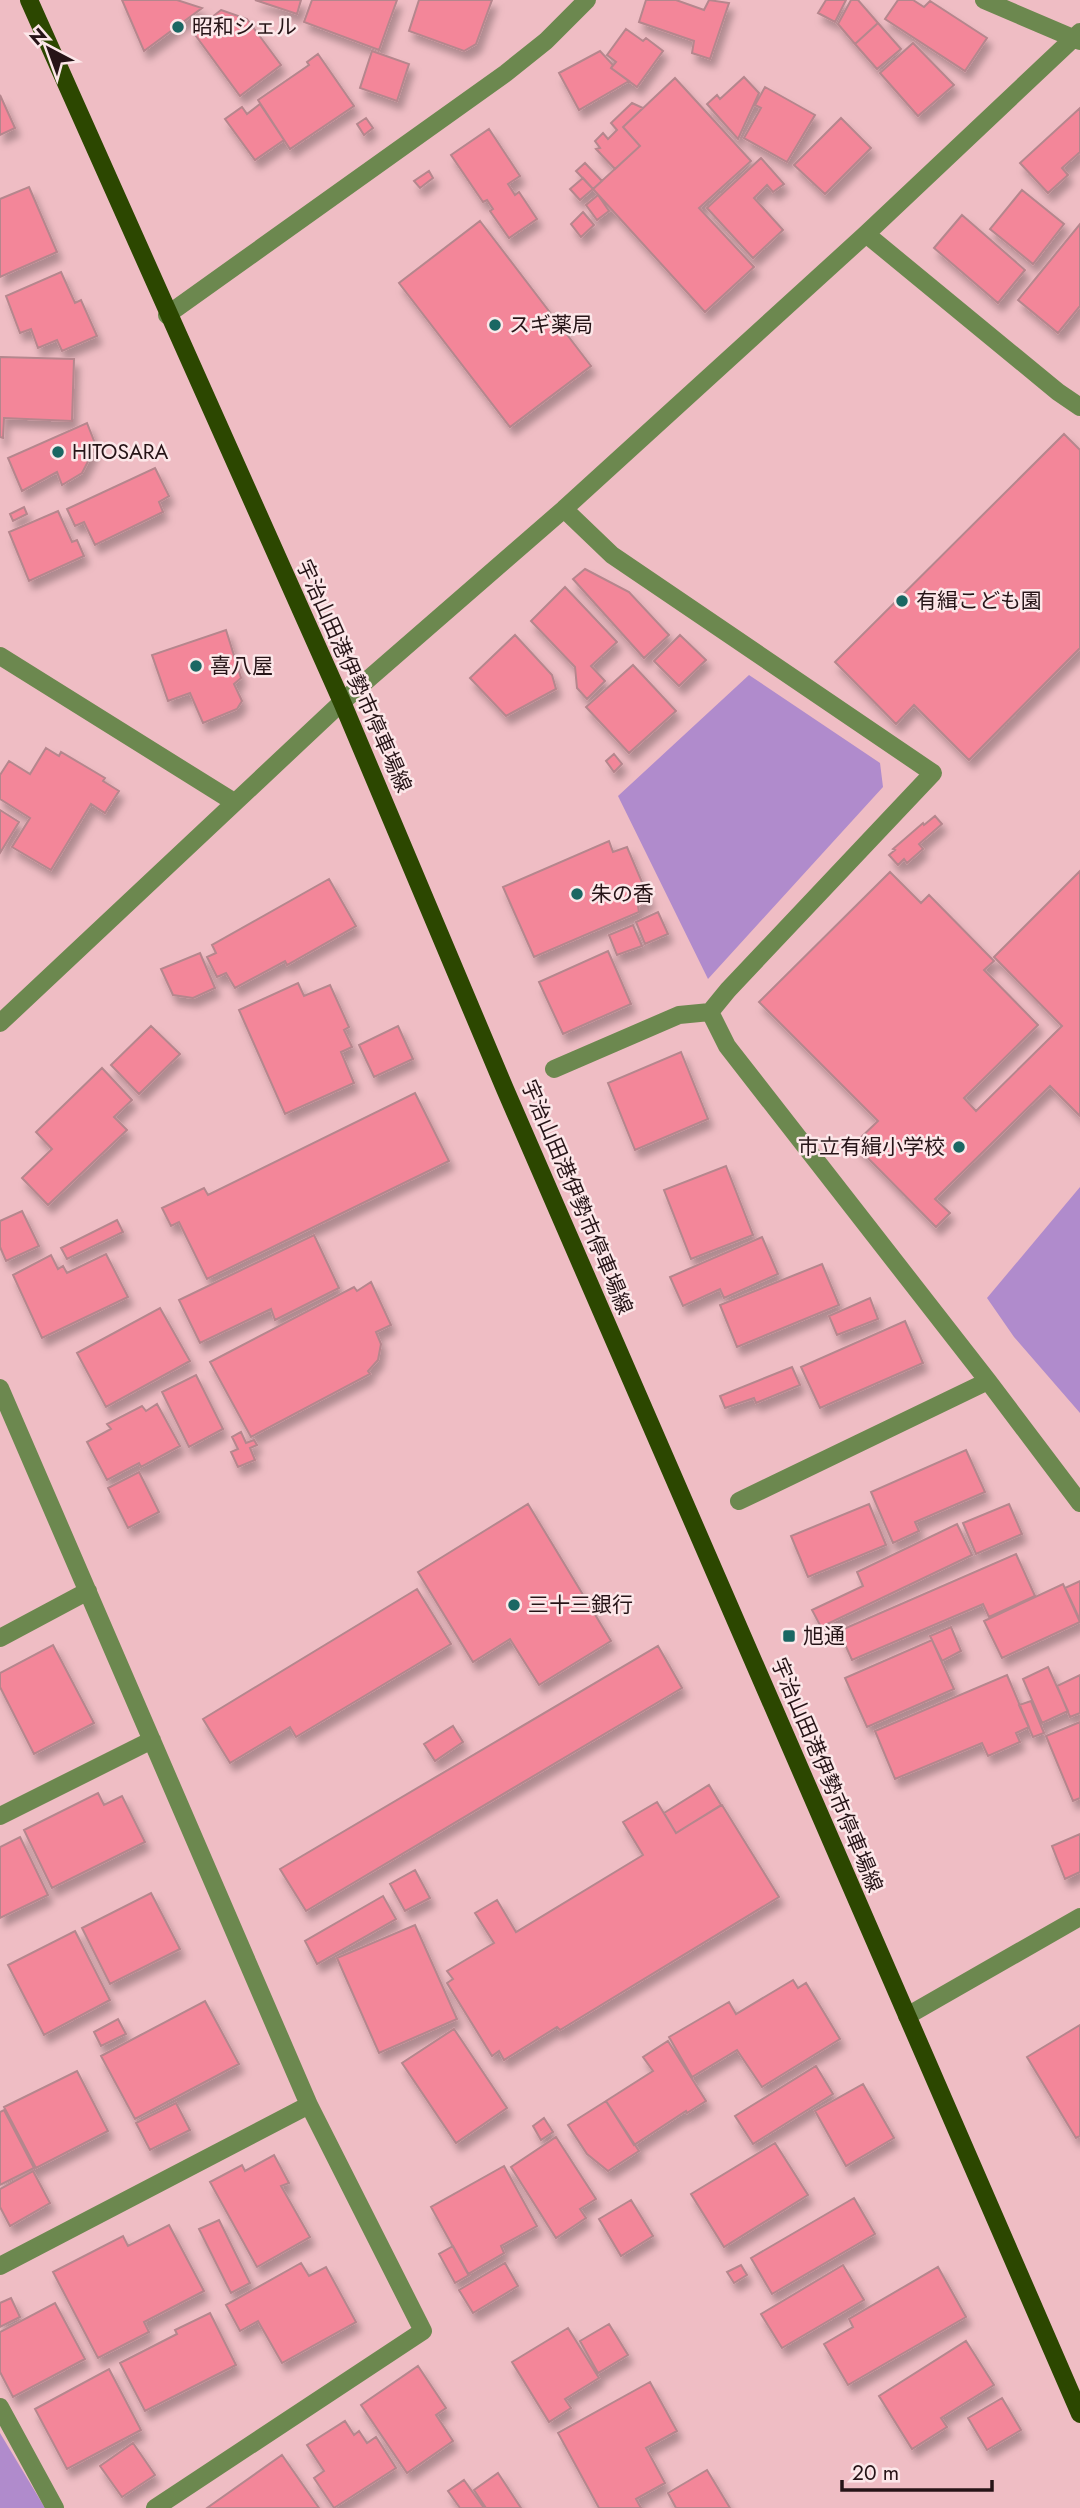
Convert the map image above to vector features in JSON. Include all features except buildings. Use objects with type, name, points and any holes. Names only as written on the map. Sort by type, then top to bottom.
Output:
[{"type":"main road","name":"宇治山田港伊勢市停車場線","points":[[29,0],[167,315],[342,702],[505,1089],[1080,2414]]},
{"type":"street","points":[[167,315],[506,73],[546,41],[587,0]]},
{"type":"street","points":[[0,1023],[342,702],[564,509],[1078,37],[984,0]]},
{"type":"street","points":[[866,234],[1080,407]]},
{"type":"street","points":[[554,1069],[678,1015],[710,1013],[737,980],[933,773],[611,555],[564,509]]},
{"type":"street","points":[[0,656],[234,802]]},
{"type":"street","points":[[710,1013],[727,1046],[1080,1503]]},
{"type":"street","points":[[739,1501],[988,1381]]},
{"type":"street","points":[[0,1388],[309,2105],[423,2331],[155,2508]]},
{"type":"street","points":[[0,1638],[88,1591]]},
{"type":"street","points":[[0,1816],[152,1740]]},
{"type":"street","points":[[907,2017],[1080,1917]]},
{"type":"street","points":[[0,2266],[309,2105]]},
{"type":"street","points":[[0,2407],[55,2508]]},
{"type":"shaded area","points":[[749,675],[880,763],[883,787],[708,979],[618,796]]},
{"type":"shaded area","points":[[1080,1187],[1080,1413],[1014,1337],[987,1298]]},
{"type":"shaded area","points":[[0,2433],[45,2508],[0,2508]]},
{"type":"place","name":"昭和シェル","points":[[178,27]]},
{"type":"place","name":"スギ薬局","points":[[495,325]]},
{"type":"place","name":"HITOSARA","points":[[58,452]]},
{"type":"place","name":"有緝こども園","points":[[902,601]]},
{"type":"place","name":"喜八屋","points":[[196,666]]},
{"type":"place","name":"朱の香","points":[[577,894]]},
{"type":"place","name":"市立有緝小学校","points":[[959,1147]]},
{"type":"place","name":"三十三銀行","points":[[514,1605]]},
{"type":"place","name":"旭通","points":[[789,1636]]}]
